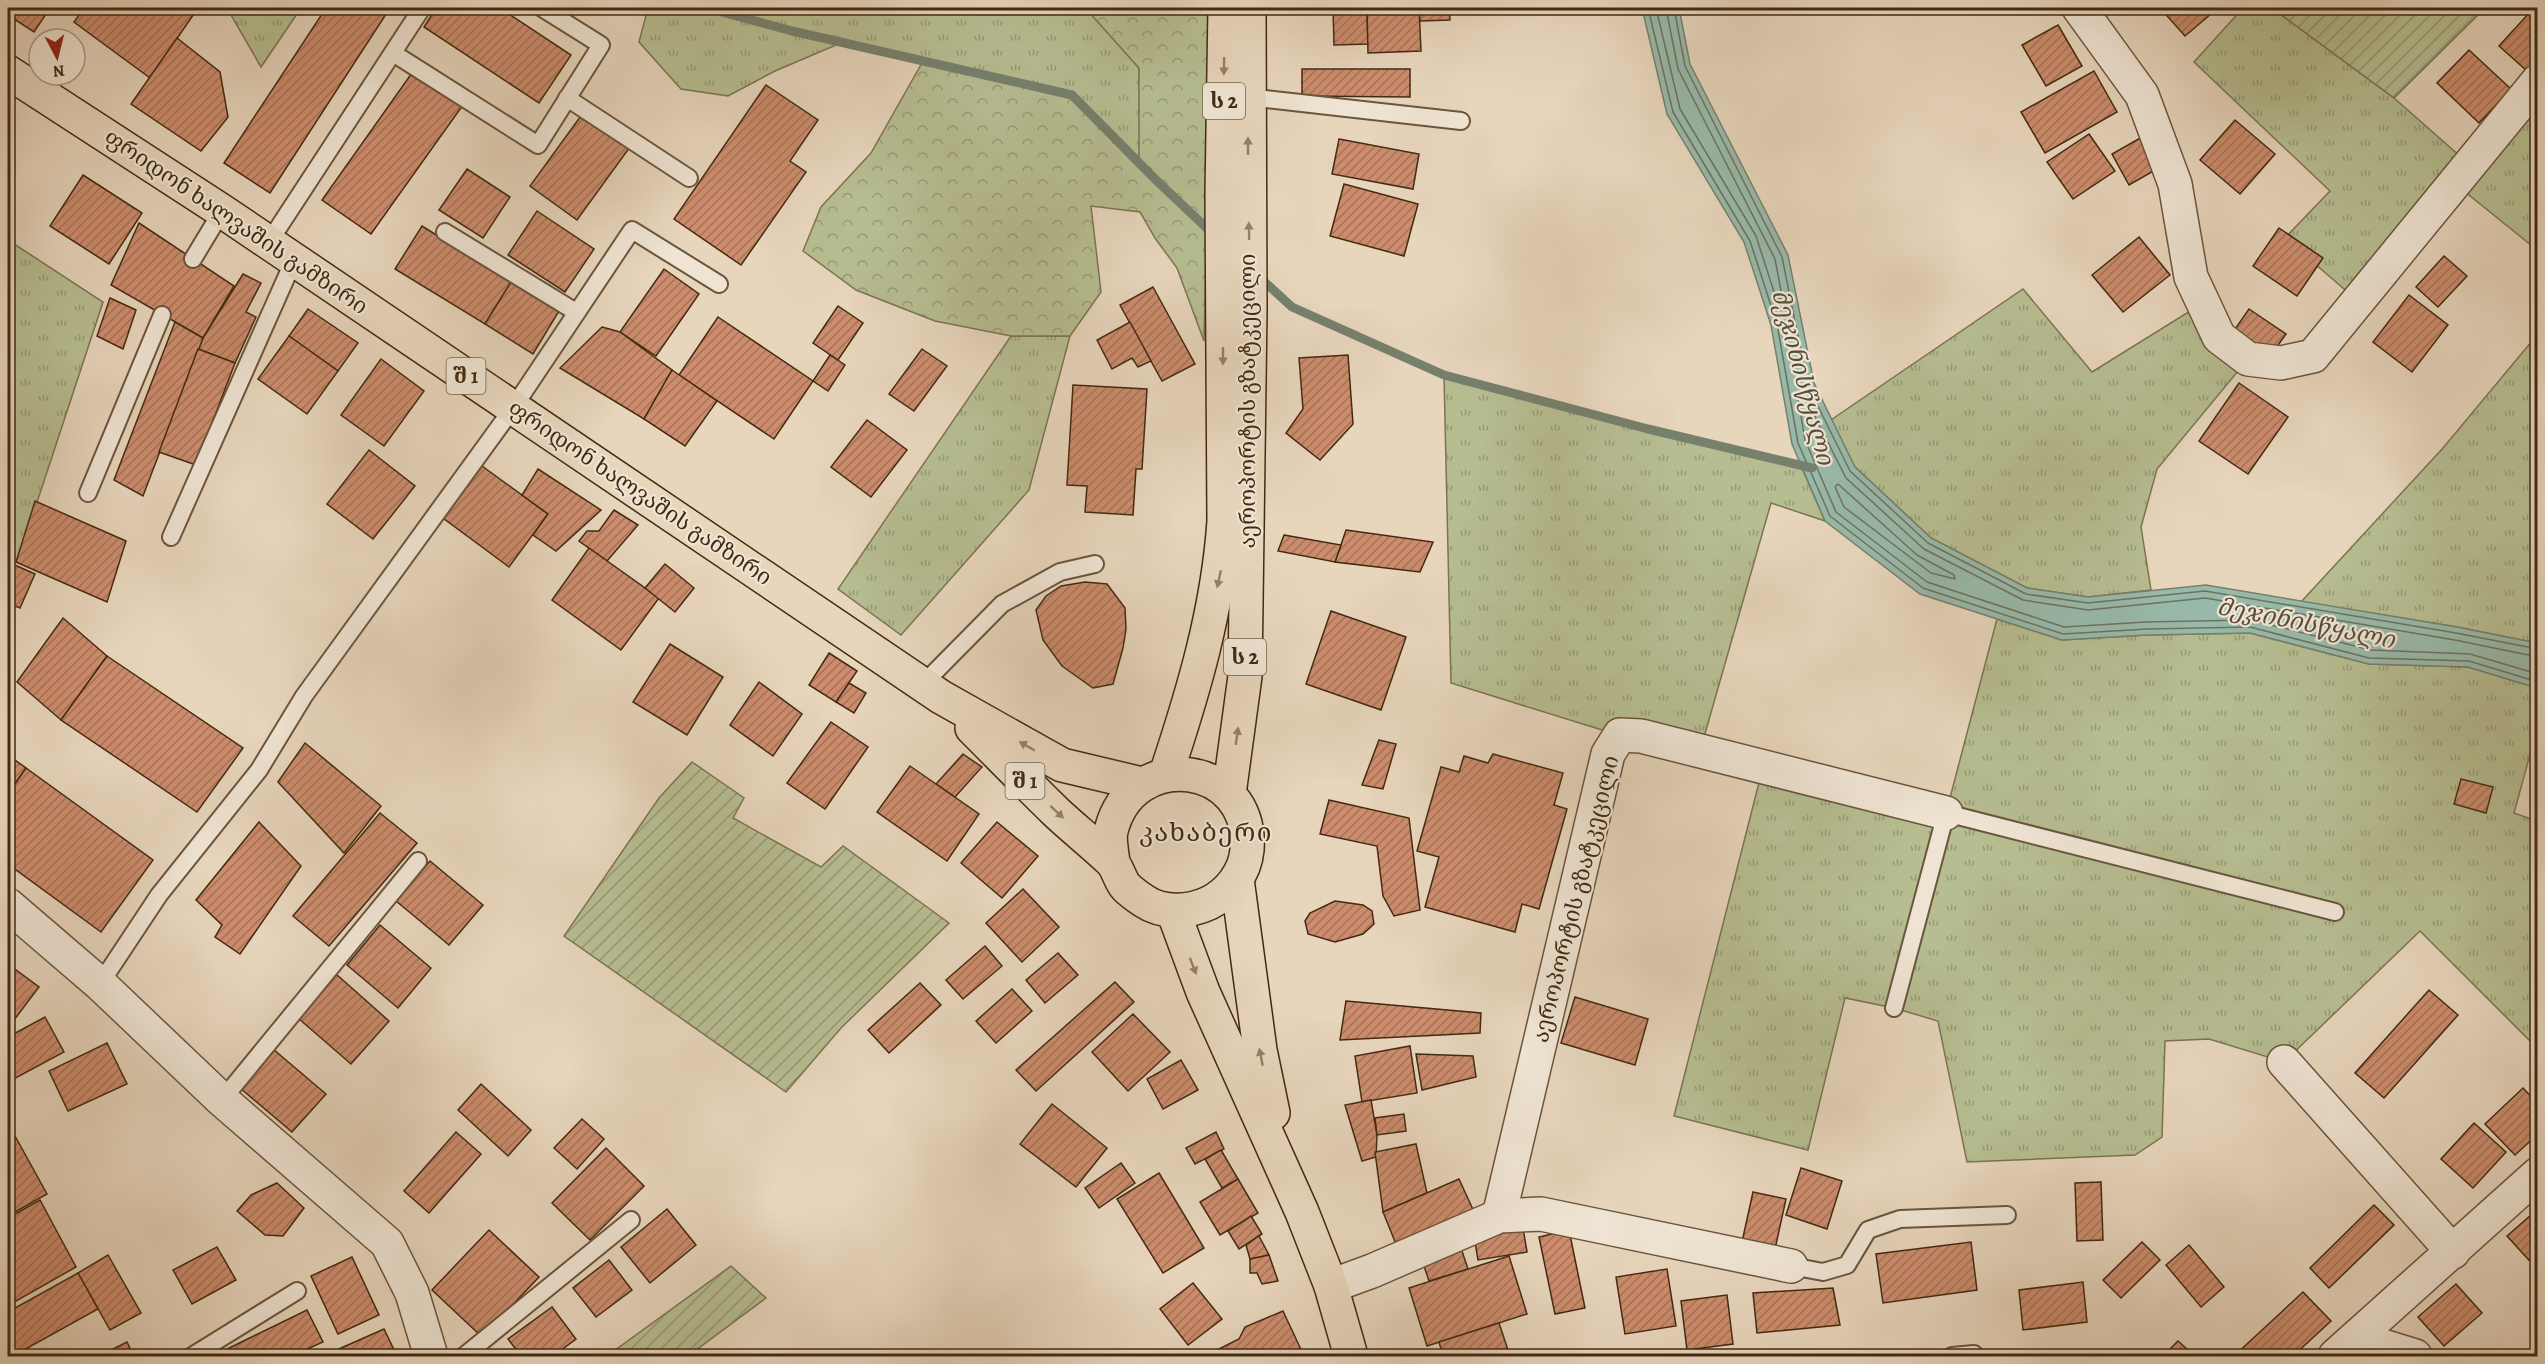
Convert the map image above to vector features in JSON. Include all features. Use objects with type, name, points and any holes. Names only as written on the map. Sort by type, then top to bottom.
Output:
[{"type":"main road","name":"აეროპორტის გზატკეცილი","points":[[1225,8],[1235,195],[1245,676],[1229,794]]},
{"type":"main road","name":"აეროპორტის გზატკეცილი","points":[[1235,195],[1248,97],[1249,8]]},
{"type":"main road","name":"ფრიდონ ხალვაშის გამზირი","points":[[8,72],[222,211],[932,691]]},
{"type":"main road","name":"აეროპორტის გზატკეცილი","points":[[1154,779],[1202,660],[1221,568],[1236,303]]},
{"type":"main road","name":"შ 1","points":[[932,691],[1062,765],[1154,779]]},
{"type":"main road","name":"შ 1","points":[[932,691],[1057,813],[1113,862]]},
{"type":"main road","points":[[1189,774],[1211,780],[1229,794],[1242,813],[1248,835],[1246,858],[1238,879],[1220,897],[1198,908],[1173,911],[1147,903],[1126,886],[1113,862],[1110,833],[1120,805],[1154,779],[1189,774]]},
{"type":"main road","points":[[1238,879],[1260,1050],[1286,1176]]},
{"type":"main road","points":[[1173,911],[1203,992],[1286,1176],[1331,1286],[1351,1356]]},
{"type":"street","points":[[2079,8],[2142,95],[2175,184],[2191,277],[2219,337],[2248,359],[2281,363],[2313,357],[2538,81]]},
{"type":"street","name":"აეროპორტის გზატკეცილი","points":[[1499,1216],[1608,754],[1620,735],[1641,736],[1946,813]]},
{"type":"street","points":[[8,905],[100,984],[222,1100],[387,1243],[412,1293],[431,1356]]},
{"type":"street","points":[[2284,1062],[2453,1252]]},
{"type":"street","points":[[2346,1347],[2538,1174]]},
{"type":"street","points":[[1331,1286],[1372,1271],[1499,1216],[1541,1214],[1791,1266]]},
{"type":"street","points":[[2346,1347],[2415,1356]]},
{"type":"lane","points":[[171,537],[281,251],[393,53],[422,8]]},
{"type":"lane","points":[[393,53],[538,144],[601,45],[542,8]]},
{"type":"lane","points":[[1248,97],[1461,121]]},
{"type":"lane","points":[[567,98],[689,178]]},
{"type":"lane","points":[[193,259],[222,211]]},
{"type":"lane","points":[[100,984],[159,895],[259,770],[304,696],[513,408],[632,230],[719,284]]},
{"type":"lane","points":[[445,232],[576,312]]},
{"type":"lane","points":[[88,493],[162,315]]},
{"type":"lane","points":[[932,691],[1002,604],[1060,573],[1095,564]]},
{"type":"lane","points":[[1894,1008],[1946,813],[2335,912]]},
{"type":"lane","points":[[222,1100],[418,861]]},
{"type":"lane","points":[[1791,1266],[1822,1272],[1847,1265],[1868,1230],[1900,1219],[2007,1215]]},
{"type":"lane","points":[[464,1356],[631,1220]]},
{"type":"lane","points":[[192,1356],[297,1291]]},
{"type":"lane","points":[[1952,1356],[1974,1355]]},
{"type":"green space","points":[[227,8],[301,8],[261,67]]},
{"type":"green space","points":[[648,8],[1087,9],[1139,68],[1140,163],[1072,95],[843,42],[775,71],[728,96],[681,89],[639,42]]},
{"type":"green space","points":[[1081,8],[1212,8],[1204,341],[1177,268],[1155,238],[1140,212],[1091,206],[1101,292],[1070,336],[1011,336],[935,321],[856,290],[803,251],[821,207],[871,153],[923,61],[1072,95],[1139,163],[1139,68],[1087,10]]},
{"type":"green space","points":[[2243,8],[2272,8],[2394,98],[2469,164],[2537,81],[2537,250],[2454,183],[2358,301],[2285,238],[2330,191],[2194,62]]},
{"type":"green space","points":[[2272,8],[2485,8],[2394,98]]},
{"type":"green space","points":[[8,240],[103,302],[18,560],[8,554]]},
{"type":"green space","points":[[2023,289],[2092,372],[2203,303],[2248,359],[2157,469],[2141,527],[2151,590],[2088,597],[2027,588],[1931,538],[1855,467],[1831,420]]},
{"type":"green space","points":[[2537,335],[2537,643],[2457,627],[2301,602],[2443,448]]},
{"type":"green space","points":[[1011,336],[1070,336],[1029,490],[901,635],[838,589]]},
{"type":"green space","points":[[1444,375],[1648,429],[1801,466],[1825,521],[1771,503],[1700,751],[1602,730],[1451,683]]},
{"type":"green space","points":[[1997,619],[2062,640],[2147,635],[2250,633],[2369,664],[2468,667],[2537,688],[2537,729],[2514,813],[2537,821],[2538,1045],[2536,1047],[2420,931],[2284,1062],[2209,1039],[2165,1041],[2162,1137],[2135,1155],[1967,1162],[1938,1021],[1894,1008],[1845,998],[1808,1150],[1674,1116],[1763,767],[1946,813]]},
{"type":"green space","points":[[692,762],[744,798],[733,818],[821,867],[843,846],[949,923],[841,1028],[786,1092],[564,936],[659,798]]},
{"type":"green space","points":[[731,1266],[766,1298],[688,1356],[607,1356]]},
{"type":"water","name":"მეჯინისწყალი","points":[[1642,8],[1679,8],[1690,64],[1788,255],[1814,383],[1855,467],[1931,538],[2027,588],[2088,597],[2206,585],[2457,627],[2537,643],[2537,688],[2468,667],[2369,664],[2250,633],[2147,635],[2062,640],[1920,594],[1825,521],[1792,444],[1771,325],[1744,242],[1667,114]]},
{"type":"building","points":[[8,8],[50,8],[37,27],[27,27],[8,15]]},
{"type":"building","points":[[84,8],[198,8],[150,78],[87,32],[87,27],[81,27],[74,22]]},
{"type":"building","points":[[326,8],[390,8],[270,193],[224,163]]},
{"type":"building","points":[[436,8],[500,8],[571,55],[539,103],[424,27]]},
{"type":"building","points":[[1333,8],[1367,8],[1368,44],[1334,45]]},
{"type":"building","points":[[1367,8],[1419,8],[1421,51],[1368,53]]},
{"type":"building","points":[[1419,8],[1449,8],[1450,20],[1420,21]]},
{"type":"building","points":[[2160,8],[2218,8],[2185,36]]},
{"type":"building","points":[[2531,11],[2538,17],[2538,59],[2527,71],[2499,46]]},
{"type":"building","points":[[2058,25],[2082,66],[2046,86],[2022,45]]},
{"type":"building","points":[[177,38],[220,72],[228,117],[201,151],[131,104]]},
{"type":"building","points":[[2469,50],[2511,89],[2479,123],[2437,83]]},
{"type":"building","points":[[1302,69],[1410,69],[1410,97],[1302,96]]},
{"type":"building","points":[[414,70],[463,105],[371,234],[322,200]]},
{"type":"building","points":[[2094,71],[2117,112],[2045,153],[2021,112]]},
{"type":"building","points":[[766,85],[818,120],[790,161],[806,172],[741,265],[674,219]]},
{"type":"building","points":[[583,113],[630,147],[577,220],[530,186]]},
{"type":"building","points":[[2235,120],[2275,154],[2240,194],[2200,160]]},
{"type":"building","points":[[2149,133],[2166,164],[2129,185],[2112,154]]},
{"type":"building","points":[[2089,134],[2115,171],[2073,199],[2047,162]]},
{"type":"building","points":[[1339,139],[1419,154],[1413,189],[1332,174]]},
{"type":"building","points":[[467,169],[510,197],[483,238],[439,210]]},
{"type":"building","points":[[83,175],[142,213],[109,264],[50,226]]},
{"type":"building","points":[[1344,184],[1418,204],[1404,256],[1330,236]]},
{"type":"building","points":[[537,211],[594,249],[565,292],[508,255]]},
{"type":"building","points":[[139,223],[234,286],[203,338],[111,285]]},
{"type":"building","points":[[422,226],[511,282],[485,324],[395,269]]},
{"type":"building","points":[[2279,228],[2323,258],[2297,296],[2253,266]]},
{"type":"building","points":[[2139,237],[2170,275],[2123,312],[2092,275]]},
{"type":"building","points":[[2444,256],[2467,276],[2438,307],[2416,287]]},
{"type":"building","points":[[664,269],[699,294],[656,356],[620,332]]},
{"type":"building","points":[[243,274],[261,283],[246,312],[256,317],[235,363],[198,349]]},
{"type":"building","points":[[511,282],[559,311],[533,354],[485,324]]},
{"type":"building","points":[[1153,287],[1195,364],[1162,381],[1120,305]]},
{"type":"building","points":[[2409,295],[2448,325],[2412,372],[2373,342]]},
{"type":"building","points":[[110,298],[136,310],[123,349],[97,336]]},
{"type":"building","points":[[838,306],[863,323],[838,360],[813,343]]},
{"type":"building","points":[[308,309],[358,343],[338,371],[289,336]]},
{"type":"building","points":[[2249,309],[2286,334],[2269,358],[2233,332]]},
{"type":"building","points":[[718,317],[813,381],[774,439],[679,375]]},
{"type":"building","points":[[175,322],[203,338],[143,496],[114,480]]},
{"type":"building","points":[[1130,322],[1151,361],[1138,367],[1132,358],[1112,369],[1097,340]]},
{"type":"building","points":[[602,327],[620,332],[672,370],[644,419],[560,368]]},
{"type":"building","points":[[289,336],[338,371],[307,414],[258,379]]},
{"type":"building","points":[[198,349],[235,363],[196,465],[159,452]]},
{"type":"building","points":[[922,349],[947,366],[914,411],[889,394]]},
{"type":"building","points":[[830,355],[845,365],[828,391],[813,381]]},
{"type":"building","points":[[1348,355],[1353,424],[1320,460],[1286,433],[1303,409],[1299,358]]},
{"type":"building","points":[[381,359],[424,391],[384,446],[341,415]]},
{"type":"building","points":[[672,370],[717,401],[685,446],[644,419]]},
{"type":"building","points":[[2239,383],[2288,417],[2248,474],[2199,441]]},
{"type":"building","points":[[1073,385],[1147,389],[1142,469],[1136,469],[1133,515],[1085,512],[1087,486],[1067,485]]},
{"type":"building","points":[[867,420],[907,450],[871,497],[831,467]]},
{"type":"building","points":[[369,450],[415,486],[373,539],[327,504]]},
{"type":"building","points":[[482,466],[548,514],[509,567],[443,518]]},
{"type":"building","points":[[538,469],[601,510],[556,551],[533,535],[548,514],[522,495]]},
{"type":"building","points":[[35,501],[126,541],[107,602],[16,562]]},
{"type":"building","points":[[614,510],[638,525],[607,561],[579,541],[587,531],[599,531]]},
{"type":"building","points":[[1346,530],[1433,542],[1420,572],[1335,562]]},
{"type":"building","points":[[1284,535],[1341,545],[1335,562],[1278,551]]},
{"type":"building","points":[[589,548],[659,598],[621,650],[552,600]]},
{"type":"building","points":[[8,562],[35,574],[20,608],[8,603]]},
{"type":"building","points":[[665,564],[694,588],[675,612],[645,588]]},
{"type":"building","points":[[1085,582],[1107,584],[1125,608],[1126,629],[1123,648],[1113,684],[1093,688],[1062,666],[1043,640],[1036,610],[1046,596],[1061,586]]},
{"type":"building","points":[[1331,611],[1406,637],[1381,710],[1306,684]]},
{"type":"building","points":[[63,618],[107,656],[61,720],[17,682]]},
{"type":"building","points":[[670,644],[723,677],[687,735],[633,702]]},
{"type":"building","points":[[829,653],[857,671],[836,702],[809,685]]},
{"type":"building","points":[[107,656],[243,748],[197,812],[61,720]]},
{"type":"building","points":[[759,682],[802,714],[773,756],[730,725]]},
{"type":"building","points":[[849,683],[866,693],[854,713],[836,702]]},
{"type":"building","points":[[831,722],[868,747],[825,809],[787,783]]},
{"type":"building","points":[[1379,740],[1396,744],[1383,789],[1362,785]]},
{"type":"building","points":[[305,743],[381,806],[344,853],[278,782]]},
{"type":"building","points":[[963,754],[982,767],[955,797],[936,784]]},
{"type":"building","points":[[1493,754],[1563,773],[1554,805],[1567,809],[1539,909],[1522,904],[1515,932],[1425,907],[1439,857],[1417,851],[1441,767],[1459,772],[1464,756],[1488,763]]},
{"type":"building","points":[[8,755],[26,768],[8,794]]},
{"type":"building","points":[[910,766],[979,814],[947,861],[877,812]]},
{"type":"building","points":[[26,768],[153,860],[101,932],[8,864],[8,794]]},
{"type":"building","points":[[2461,779],[2493,787],[2486,813],[2454,804]]},
{"type":"building","points":[[1329,800],[1409,818],[1420,910],[1394,916],[1383,896],[1377,846],[1320,834]]},
{"type":"building","points":[[380,813],[417,843],[329,946],[293,916]]},
{"type":"building","points":[[259,822],[301,866],[240,954],[215,937],[222,925],[196,900]]},
{"type":"building","points":[[997,822],[1038,856],[1002,898],[961,863]]},
{"type":"building","points":[[430,861],[483,905],[449,945],[396,901]]},
{"type":"building","points":[[1023,889],[1059,927],[1022,962],[986,923]]},
{"type":"building","points":[[1335,901],[1363,905],[1372,911],[1374,924],[1363,934],[1335,942],[1308,934],[1305,921],[1310,913]]},
{"type":"building","points":[[380,925],[431,968],[398,1008],[347,965]]},
{"type":"building","points":[[985,946],[1002,966],[963,999],[946,980]]},
{"type":"building","points":[[1058,953],[1078,975],[1045,1003],[1026,980]]},
{"type":"building","points":[[8,964],[39,987],[8,1028]]},
{"type":"building","points":[[336,974],[389,1021],[351,1064],[298,1018]]},
{"type":"building","points":[[1115,982],[1134,1002],[1036,1091],[1016,1070]]},
{"type":"building","points":[[920,983],[941,1005],[889,1053],[868,1030]]},
{"type":"building","points":[[1012,989],[1032,1011],[996,1043],[976,1021]]},
{"type":"building","points":[[2429,990],[2458,1015],[2384,1098],[2355,1073]]},
{"type":"building","points":[[1575,997],[1648,1019],[1635,1065],[1561,1043]]},
{"type":"building","points":[[1346,1001],[1481,1013],[1480,1033],[1340,1040]]},
{"type":"building","points":[[1133,1014],[1170,1052],[1128,1091],[1092,1052]]},
{"type":"building","points":[[45,1017],[64,1052],[10,1081],[8,1037]]},
{"type":"building","points":[[107,1043],[127,1084],[68,1111],[49,1071]]},
{"type":"building","points":[[1410,1046],[1417,1093],[1362,1102],[1355,1056]]},
{"type":"building","points":[[273,1049],[326,1094],[292,1132],[240,1088]]},
{"type":"building","points":[[1416,1054],[1473,1056],[1476,1077],[1422,1090]]},
{"type":"building","points":[[1181,1060],[1198,1090],[1163,1109],[1147,1079]]},
{"type":"building","points":[[481,1084],[531,1130],[508,1156],[458,1110]]},
{"type":"building","points":[[2523,1088],[2538,1104],[2538,1134],[2515,1155],[2485,1124]]},
{"type":"building","points":[[1371,1100],[1377,1135],[1376,1157],[1362,1161],[1345,1105]]},
{"type":"building","points":[[1052,1104],[1107,1148],[1076,1187],[1020,1144]]},
{"type":"building","points":[[1404,1114],[1406,1131],[1377,1135],[1375,1118]]},
{"type":"building","points":[[582,1119],[604,1139],[577,1169],[554,1148]]},
{"type":"building","points":[[2474,1123],[2506,1152],[2473,1188],[2441,1159]]},
{"type":"building","points":[[456,1132],[481,1154],[429,1213],[404,1191]]},
{"type":"building","points":[[1216,1132],[1224,1149],[1195,1164],[1186,1148]]},
{"type":"building","points":[[15,1136],[47,1194],[8,1216],[8,1140]]},
{"type":"building","points":[[1416,1144],[1427,1193],[1383,1212],[1375,1152]]},
{"type":"building","points":[[606,1148],[644,1186],[590,1240],[552,1203]]},
{"type":"building","points":[[1221,1150],[1238,1179],[1222,1188],[1205,1159]]},
{"type":"building","points":[[1121,1163],[1135,1183],[1099,1208],[1085,1188]]},
{"type":"building","points":[[1801,1168],[1842,1181],[1827,1229],[1786,1215]]},
{"type":"building","points":[[1159,1173],[1204,1248],[1163,1273],[1117,1199]]},
{"type":"building","points":[[1238,1179],[1258,1213],[1220,1235],[1200,1202]]},
{"type":"building","points":[[1459,1179],[1476,1216],[1398,1249],[1383,1212]]},
{"type":"building","points":[[2101,1182],[2103,1240],[2077,1241],[2075,1183]]},
{"type":"building","points":[[277,1183],[304,1208],[283,1236],[265,1235],[237,1211],[251,1195]]},
{"type":"building","points":[[1753,1192],[1786,1199],[1775,1249],[1742,1242]]},
{"type":"building","points":[[40,1200],[76,1267],[9,1305],[8,1218]]},
{"type":"building","points":[[2374,1205],[2394,1225],[2329,1288],[2310,1268]]},
{"type":"building","points":[[667,1209],[696,1245],[650,1283],[621,1247]]},
{"type":"building","points":[[2538,1209],[2538,1270],[2507,1236]]},
{"type":"building","points":[[1251,1216],[1262,1234],[1239,1249],[1228,1231]]},
{"type":"building","points":[[1522,1222],[1527,1252],[1478,1260],[1473,1230]]},
{"type":"building","points":[[489,1230],[539,1277],[482,1337],[432,1290]]},
{"type":"building","points":[[1569,1230],[1585,1308],[1555,1314],[1539,1237]]},
{"type":"building","points":[[1259,1236],[1269,1255],[1250,1259],[1246,1245]]},
{"type":"building","points":[[1458,1239],[1468,1269],[1429,1281],[1419,1251]]},
{"type":"building","points":[[1971,1242],[1977,1290],[1883,1303],[1876,1254]]},
{"type":"building","points":[[2142,1242],[2160,1260],[2121,1298],[2103,1280]]},
{"type":"building","points":[[2189,1245],[2224,1287],[2201,1307],[2166,1265]]},
{"type":"building","points":[[217,1247],[236,1280],[192,1304],[173,1270]]},
{"type":"building","points":[[108,1255],[141,1313],[110,1330],[78,1273]]},
{"type":"building","points":[[1269,1255],[1278,1281],[1262,1284],[1257,1273],[1250,1273],[1250,1259]]},
{"type":"building","points":[[1509,1256],[1527,1314],[1427,1346],[1409,1288]]},
{"type":"building","points":[[352,1257],[379,1315],[338,1334],[311,1276]]},
{"type":"building","points":[[609,1260],[632,1290],[596,1317],[573,1288]]},
{"type":"building","points":[[1667,1269],[1676,1326],[1625,1334],[1616,1277]]},
{"type":"building","points":[[78,1273],[98,1309],[13,1356],[8,1356],[8,1312]]},
{"type":"building","points":[[2083,1282],[2087,1322],[2023,1330],[2019,1290]]},
{"type":"building","points":[[1193,1283],[1222,1319],[1188,1345],[1160,1309]]},
{"type":"building","points":[[2456,1284],[2482,1313],[2444,1346],[2418,1317]]},
{"type":"building","points":[[1833,1288],[1840,1325],[1757,1333],[1753,1293]]},
{"type":"building","points":[[2303,1292],[2331,1321],[2293,1356],[2234,1356]]},
{"type":"building","points":[[1727,1295],[1733,1344],[1687,1350],[1681,1301]]},
{"type":"building","points":[[552,1307],[576,1339],[553,1356],[521,1356],[508,1339]]},
{"type":"building","points":[[307,1310],[323,1342],[292,1356],[213,1356]]},
{"type":"building","points":[[1283,1311],[1304,1356],[1205,1356],[1239,1339],[1245,1327]]},
{"type":"building","points":[[1499,1323],[1510,1356],[1443,1356],[1439,1342]]},
{"type":"building","points":[[384,1329],[397,1356],[323,1356]]},
{"type":"building","points":[[2178,1341],[2195,1356],[2163,1356]]},
{"type":"building","points":[[127,1342],[134,1356],[99,1356]]},
{"type":"waterway","points":[[707,8],[792,31],[1072,95],[1213,234]]},
{"type":"waterway","name":"მეჯინისწყალი","points":[[1258,276],[1292,307],[1444,375],[1648,429],[1812,468]]},
{"type":"district","name":"კახაბერი","points":[[1206,832]]}]
